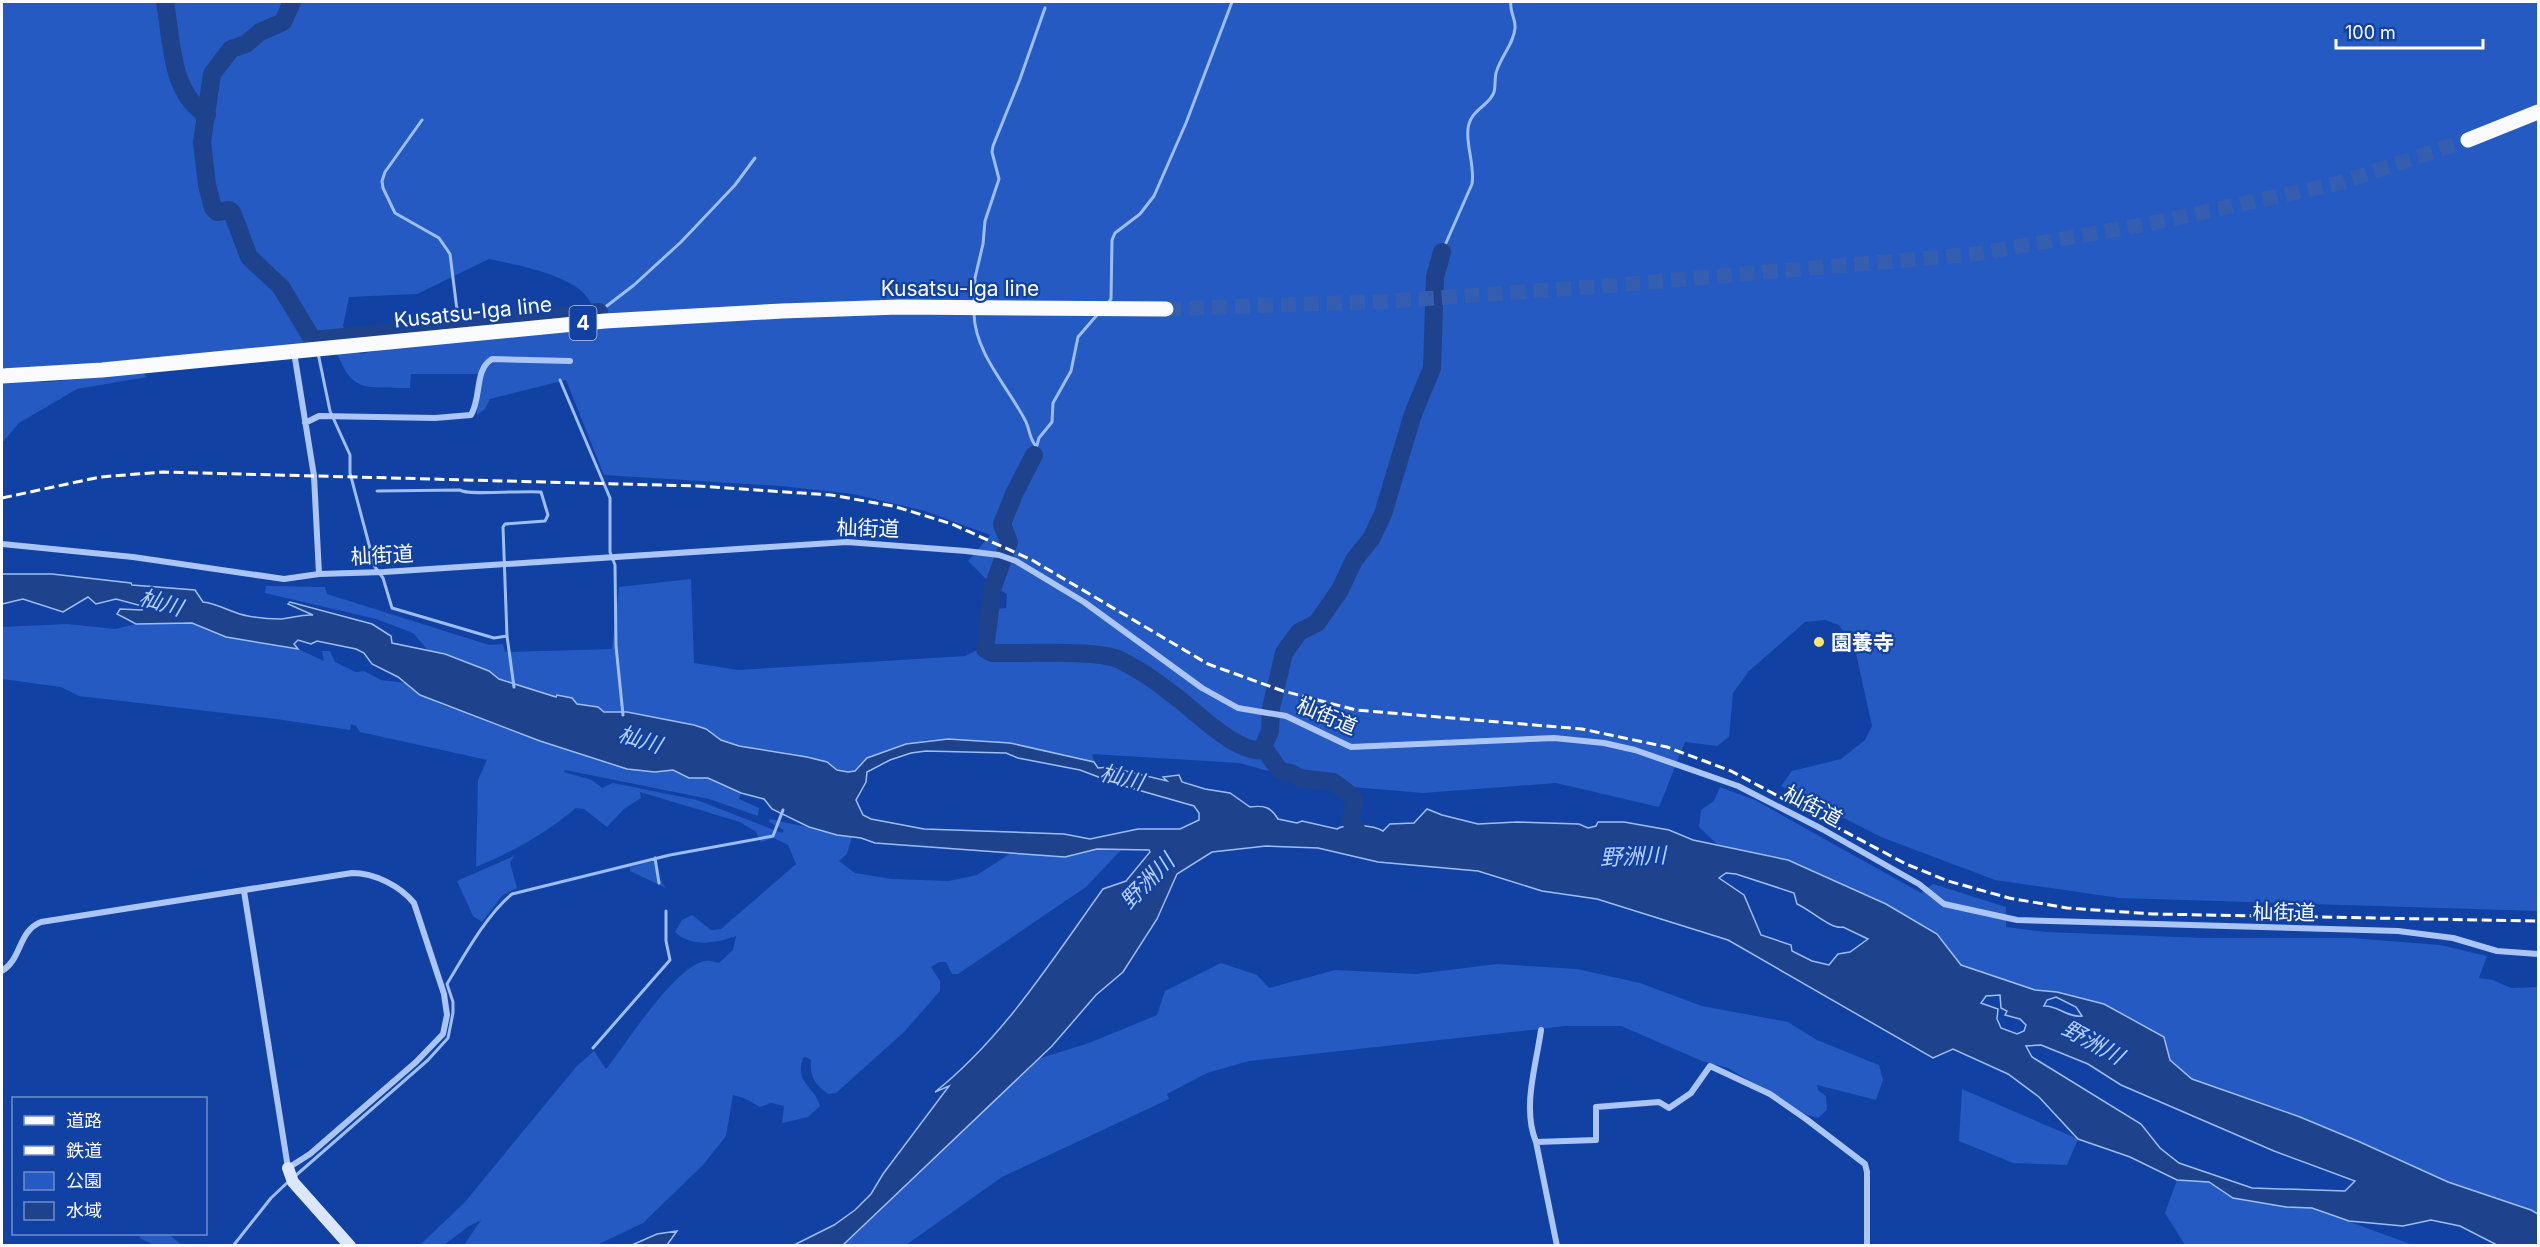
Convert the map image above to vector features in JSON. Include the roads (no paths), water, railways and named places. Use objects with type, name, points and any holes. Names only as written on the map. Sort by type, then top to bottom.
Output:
[{"type":"main road","points":[[2468,140],[2538,112]]},
{"type":"main road","name":"Kusatsu-Iga line","points":[[2,376],[43,375],[605,321],[898,307],[1166,309]]},
{"type":"street","points":[[294,352],[314,476],[319,574]]},
{"type":"street","points":[[305,423],[319,416],[435,418],[471,415],[479,397],[484,364],[492,359],[570,361]]},
{"type":"street","name":"杣街道","points":[[2,544],[133,557],[284,579],[319,574],[384,572],[847,542],[999,555],[1016,561],[1084,602],[1202,688],[1238,708],[1286,716],[1351,747],[1554,738],[1604,743],[1635,750],[1738,786],[1822,829],[1919,884],[1944,904],[2017,920],[2398,932],[2452,938],[2497,951],[2538,954]]},
{"type":"street","points":[[2,971],[16,958],[30,928],[41,922],[351,873],[369,875],[405,892],[414,903],[444,994],[446,1024],[436,1043],[310,1154],[290,1176]]},
{"type":"street","points":[[244,891],[290,1176],[350,1245]]},
{"type":"street","points":[[1541,1030],[1529,1126],[1536,1142],[1557,1245]]},
{"type":"street","points":[[1536,1142],[1596,1140],[1596,1107],[1659,1102],[1669,1108],[1690,1093],[1710,1066],[1770,1094],[1865,1164],[1867,1172],[1867,1245]]},
{"type":"water","points":[[2,574],[52,574],[131,583],[132,585],[195,590],[203,602],[242,615],[256,617],[281,619],[313,615],[288,604],[290,602],[372,624],[391,636],[392,643],[445,654],[489,671],[499,679],[556,697],[557,695],[572,698],[577,704],[598,707],[604,712],[627,712],[694,725],[706,729],[721,740],[739,746],[807,757],[827,762],[837,770],[848,772],[855,771],[867,758],[906,744],[948,739],[1010,743],[1094,762],[1098,768],[1109,767],[1167,781],[1163,777],[1179,775],[1182,782],[1230,793],[1250,807],[1267,808],[1278,819],[1297,823],[1302,821],[1337,829],[1360,825],[1383,831],[1390,824],[1414,823],[1427,809],[1478,824],[1517,822],[1579,824],[1588,828],[1596,826],[1598,822],[1624,822],[1669,830],[1693,840],[1788,860],[1886,904],[1937,934],[1961,965],[2035,990],[2057,992],[2104,1004],[2164,1037],[2170,1060],[2192,1079],[2300,1117],[2448,1182],[2531,1210],[2538,1214],[2538,1245],[2497,1245],[2460,1226],[2431,1220],[2403,1226],[2349,1221],[2312,1208],[2286,1207],[2233,1198],[2209,1182],[2177,1180],[2130,1157],[2078,1139],[2039,1097],[2008,1074],[1953,1049],[1933,1058],[1728,940],[1597,899],[1542,891],[1478,871],[1378,862],[1318,848],[1266,846],[1212,852],[1177,874],[1157,919],[1123,972],[1096,995],[1052,1046],[843,1245],[794,1245],[834,1225],[855,1210],[871,1194],[883,1174],[949,1086],[935,1092],[983,1047],[1005,1022],[1046,970],[1103,889],[1126,881],[1150,852],[1149,850],[1097,849],[1065,857],[875,843],[861,838],[837,835],[809,827],[772,809],[764,799],[741,793],[708,778],[689,778],[673,770],[655,772],[627,769],[540,741],[420,695],[398,677],[372,664],[364,653],[356,649],[317,641],[311,644],[298,640],[294,644],[298,649],[226,637],[192,623],[136,624],[117,614],[120,609],[142,610],[142,606],[116,599],[96,604],[88,597],[63,612],[23,599],[2,604]],"holes":[[[926,751],[1006,753],[1018,758],[1080,770],[1117,784],[1194,806],[1199,813],[1199,820],[1180,829],[1138,829],[1090,839],[1064,834],[924,829],[871,819],[863,815],[856,800],[866,782],[867,772],[890,760]],[[1726,873],[1736,874],[1794,893],[1797,904],[1821,919],[1868,939],[1850,952],[1838,954],[1829,965],[1812,961],[1792,951],[1791,945],[1761,935],[1744,895],[1719,878]],[[2000,995],[2001,1008],[2007,1011],[2005,1015],[2020,1019],[2026,1025],[2024,1031],[2017,1034],[2001,1028],[1997,1019],[1998,1009],[1981,1003],[1986,996]],[[2056,997],[2076,1007],[2082,1016],[2044,1006],[2047,1000]],[[2041,1045],[2088,1064],[2121,1085],[2274,1151],[2355,1181],[2345,1191],[2252,1188],[2179,1163],[2160,1148],[2141,1124],[2032,1057],[2026,1046]]]},
{"type":"water","points":[[677,1231],[667,1245],[632,1245],[657,1234]]},
{"type":"waterway","points":[[165,2],[179,80],[195,105],[207,115]]},
{"type":"waterway","points":[[292,2],[283,22],[260,32],[246,44],[231,49],[212,74],[202,142],[207,185],[213,208],[217,212],[229,210],[232,212],[249,257],[281,287],[313,340],[599,312]]},
{"type":"waterway","points":[[1108,303],[1111,299],[1112,240],[1115,233],[1140,214],[1154,196],[1186,123],[1232,2]]},
{"type":"waterway","points":[[1442,252],[1472,184],[1468,136],[1470,122],[1476,112],[1492,97],[1497,70],[1514,33],[1511,2]]},
{"type":"waterway","points":[[974,304],[975,278],[983,244],[985,221],[999,179],[992,152],[993,146],[1045,8]]},
{"type":"waterway","points":[[422,120],[385,172],[382,181],[383,188],[395,213],[439,238],[450,254],[459,326]]},
{"type":"waterway","points":[[599,312],[634,285],[681,242],[735,185],[755,158]]},
{"type":"waterway","points":[[1371,842],[1359,834],[1350,820],[1355,800],[1350,795],[1333,782],[1299,778],[1291,773],[1280,771],[1263,747],[1270,731],[1271,708],[1284,653],[1299,632],[1317,623],[1340,590],[1354,560],[1371,539],[1383,514],[1413,414],[1432,368],[1435,277],[1442,252]]},
{"type":"waterway","points":[[974,314],[976,328],[986,356],[1025,420],[1036,446]]},
{"type":"waterway","points":[[1034,455],[1039,438],[1052,422],[1053,403],[1071,371],[1078,337],[1097,315]]},
{"type":"waterway","points":[[318,353],[330,411],[350,455],[350,473],[375,567],[383,578],[392,608],[494,638],[507,636]]},
{"type":"waterway","name":"杣川","points":[[560,380],[610,498],[610,552],[615,565],[616,646],[623,715]]},
{"type":"waterway","points":[[1034,455],[1002,524],[1009,542],[993,587],[985,649],[992,653],[1095,654],[1120,660],[1159,684],[1228,738],[1240,745],[1264,750]]},
{"type":"waterway","points":[[377,491],[541,492],[548,515],[545,521],[505,524],[503,527],[507,636],[514,687]]},
{"type":"waterway","points":[[294,1177],[428,1060],[448,1038],[453,1002],[447,984],[485,924],[512,894],[670,855],[773,836],[783,810]]},
{"type":"waterway","points":[[655,858],[659,883]]},
{"type":"waterway","points":[[593,1048],[670,960],[666,941],[666,911]]},
{"type":"waterway","points":[[233,1246],[271,1198],[289,1181]]},
{"type":"tunnel","points":[[1166,309],[1393,301],[1605,286],[1975,254],[2148,224],[2339,183],[2468,140]]},
{"type":"railway","points":[[2,498],[100,477],[163,472],[697,486],[831,495],[893,506],[952,524],[1032,560],[1208,664],[1283,691],[1356,710],[1582,729],[1667,747],[1731,771],[1906,864],[1948,881],[2009,898],[2067,908],[2153,914],[2538,921]]},
{"type":"place","name":"園養寺","points":[[1819,642]]},
{"type":"water label","name":"野洲川","points":[[1633,856]]},
{"type":"water label","name":"野洲川","points":[[1147,881]]},
{"type":"water label","name":"野洲川","points":[[2093,1042]]}]
